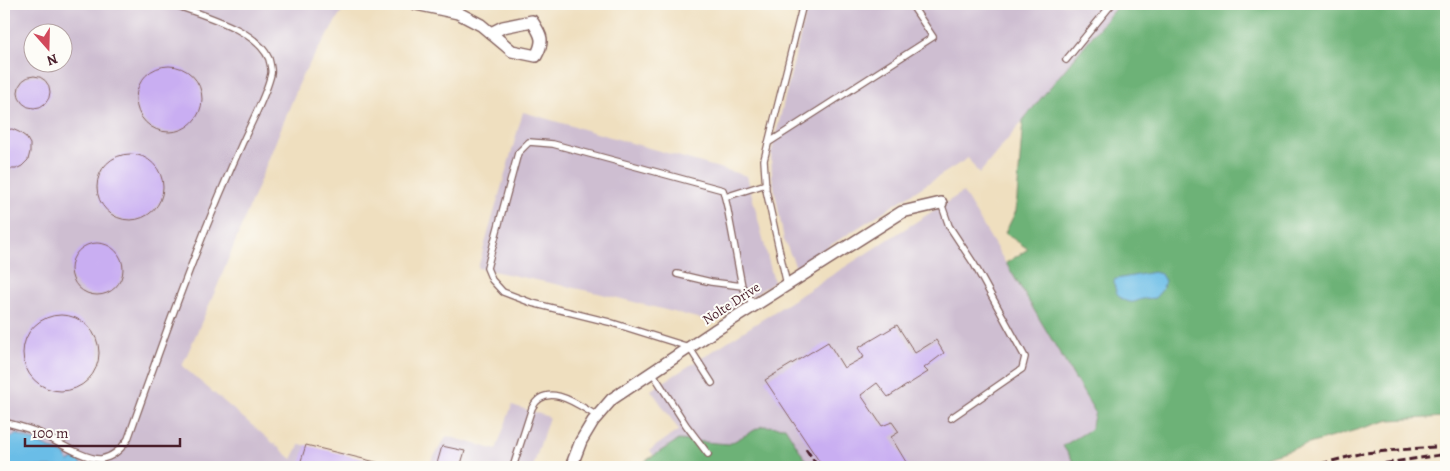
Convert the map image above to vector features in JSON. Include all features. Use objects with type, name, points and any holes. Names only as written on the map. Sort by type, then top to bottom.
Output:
[{"type":"street","points":[[416,4],[458,13],[470,18],[491,33]]},
{"type":"street","name":"Nolte Drive","points":[[572,467],[581,441],[597,416],[612,399],[787,284],[902,212],[941,204]]},
{"type":"lane","points":[[4,422],[37,432],[83,454],[100,459],[111,456],[120,450],[128,438],[167,328],[229,171],[272,73],[269,59],[260,44],[240,30],[173,4]]},
{"type":"lane","points":[[787,284],[766,184],[764,160],[803,4]]},
{"type":"lane","points":[[768,143],[933,37],[911,4]]},
{"type":"lane","points":[[1066,60],[1112,4]]},
{"type":"lane","points":[[712,383],[689,348],[608,322],[532,303],[503,292],[492,280],[487,268],[518,153],[529,142],[553,144],[723,190],[742,286],[754,306]]},
{"type":"lane","points":[[725,197],[766,184]]},
{"type":"lane","points":[[941,204],[949,226],[974,264],[1025,357],[1022,369],[951,418]]},
{"type":"lane","points":[[677,274],[711,282],[742,286]]},
{"type":"lane","points":[[652,372],[686,425],[708,454]]},
{"type":"lane","points":[[513,467],[532,408],[541,396],[549,395],[564,398],[597,416]]},
{"type":"shaded area","points":[[4,4],[294,4],[342,11],[303,74],[217,287],[182,366],[292,459],[300,444],[393,467],[4,467]]},
{"type":"shaded area","points":[[808,4],[1119,4],[979,174],[968,158],[796,267],[784,240],[772,176],[771,154]]},
{"type":"shaded area","points":[[523,112],[747,176],[774,282],[713,322],[598,293],[478,268]]},
{"type":"shaded area","points":[[963,192],[1095,412],[1091,429],[1063,446],[1077,467],[810,467],[804,458],[661,467],[650,450],[679,430],[651,390]]},
{"type":"shaded area","points":[[512,405],[549,417],[533,467],[427,467],[447,436],[496,450]]},
{"type":"green space","points":[[1119,4],[1446,4],[1446,417],[1390,420],[1231,467],[1077,467],[1063,446],[1091,429],[1095,412],[1006,263],[1028,249],[1005,233],[1016,211],[1023,120]]},
{"type":"green space","points":[[762,426],[785,427],[810,467],[636,467],[678,440],[729,444]]},
{"type":"water","points":[[1154,272],[1161,274],[1165,281],[1162,290],[1155,298],[1132,302],[1120,298],[1115,288],[1114,280]]},
{"type":"water","points":[[17,434],[66,455],[68,462],[76,458],[82,467],[4,467],[4,442]]},
{"type":"building","points":[[169,66],[182,69],[192,76],[199,86],[202,99],[199,112],[192,122],[182,129],[169,132],[156,129],[146,122],[139,112],[136,99],[139,86],[146,76],[156,69]]},
{"type":"building","points":[[34,76],[40,77],[45,81],[49,86],[49,98],[45,103],[40,107],[34,108],[28,107],[23,103],[19,98],[18,92],[19,86],[23,81],[28,77]]},
{"type":"building","points":[[12,129],[19,132],[26,137],[30,144],[28,160],[16,169],[4,169],[4,130]]},
{"type":"building","points":[[130,154],[143,157],[153,164],[160,174],[163,187],[160,200],[153,210],[143,217],[130,220],[117,217],[107,210],[100,200],[97,187],[100,174],[107,164],[117,157]]},
{"type":"building","points":[[97,243],[107,245],[115,251],[121,259],[123,269],[121,279],[115,287],[107,293],[97,295],[87,293],[79,287],[73,279],[71,269],[73,259],[79,251],[87,245]]},
{"type":"building","points":[[61,315],[76,318],[88,326],[96,338],[99,353],[96,368],[88,380],[76,388],[61,391],[46,388],[34,380],[26,368],[23,353],[26,338],[34,326],[46,318]]},
{"type":"building","points":[[897,325],[915,353],[936,340],[944,353],[924,368],[928,372],[888,397],[877,383],[861,395],[882,426],[892,422],[899,432],[891,437],[909,467],[823,467],[765,380],[828,342],[844,368],[864,357],[858,348]]},
{"type":"building","points":[[306,445],[384,464],[383,467],[303,467],[300,464]]},
{"type":"building","points":[[442,446],[465,451],[460,467],[436,467]]},
{"type":"railway","points":[[1309,467],[1363,453],[1446,446]]},
{"type":"railway","points":[[806,449],[818,467]]},
{"type":"railway","points":[[1361,467],[1446,454]]}]
